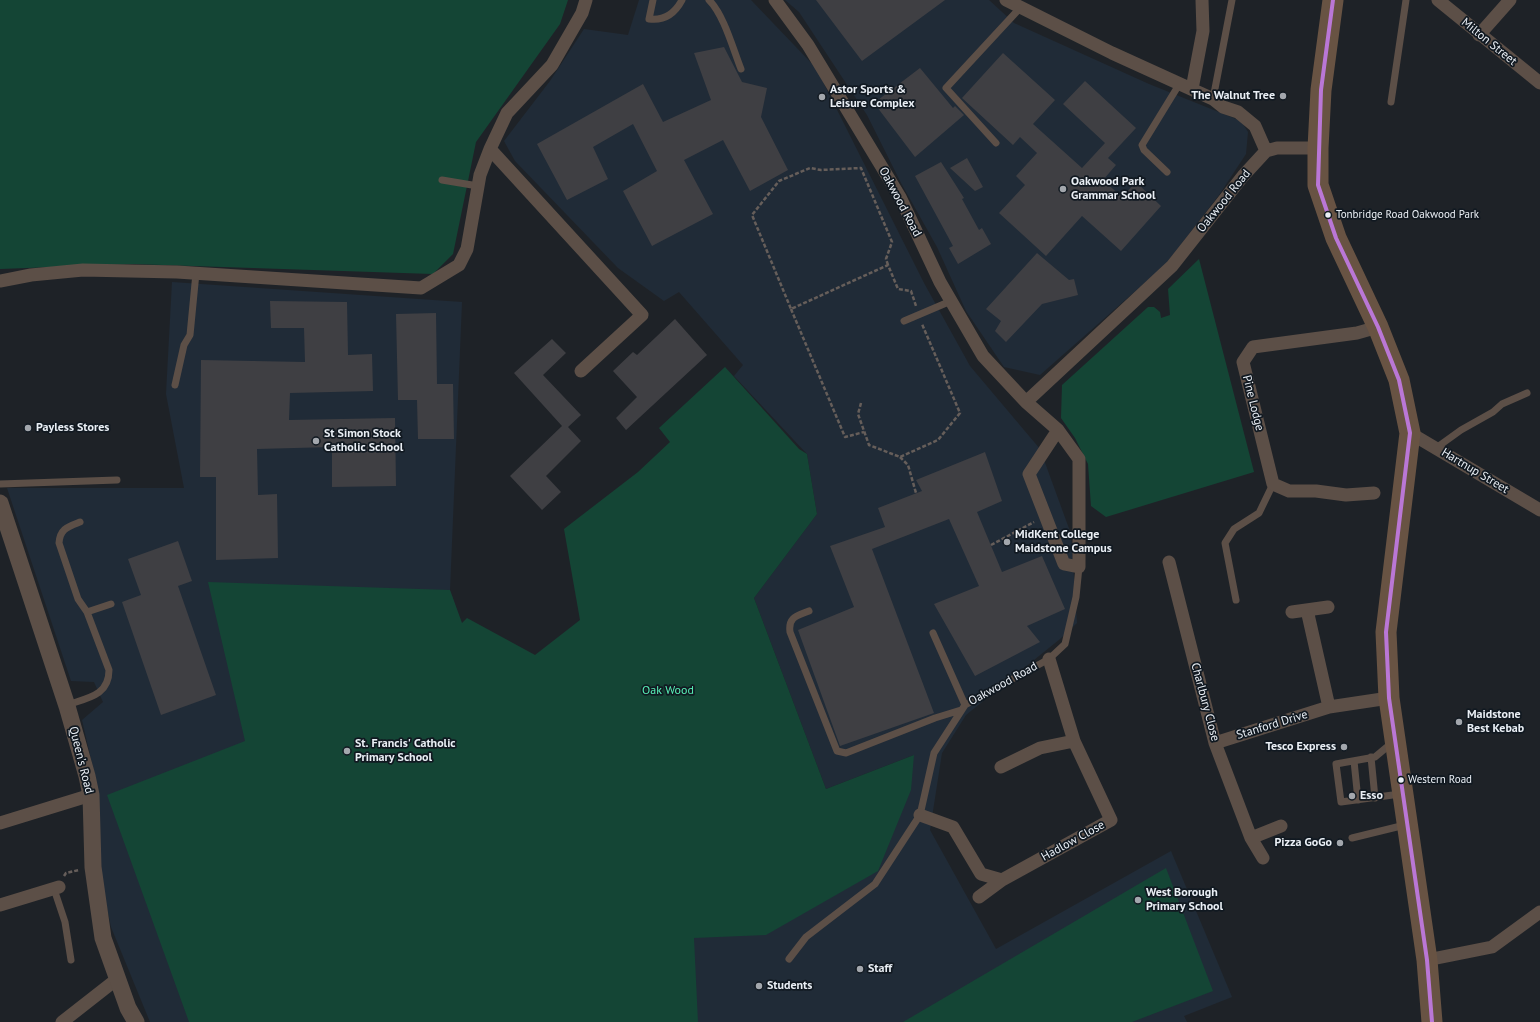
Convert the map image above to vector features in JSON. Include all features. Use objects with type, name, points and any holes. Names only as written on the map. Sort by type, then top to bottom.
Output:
[{"type":"main road","points":[[1332,0],[1321,90],[1318,185],[1336,238],[1378,327],[1399,380],[1410,433],[1386,632],[1389,698],[1427,960],[1432,1022]]},
{"type":"street","points":[[0,281],[31,275],[83,270],[196,274],[420,288],[459,265],[467,249],[478,186],[490,149],[507,113],[552,65],[582,12],[586,0]]},
{"type":"street","name":"Oakwood Road","points":[[775,0],[808,45],[900,197],[940,282],[983,356],[1026,402],[1058,430],[1079,459],[1079,566]]},
{"type":"street","points":[[1006,0],[1020,8],[1213,98],[1223,107],[1238,112],[1255,126],[1266,151],[1277,148],[1318,148]]},
{"type":"street","points":[[1192,89],[1203,32],[1202,0]]},
{"type":"street","name":"Milton Street","points":[[1438,0],[1479,35],[1539,81]]},
{"type":"street","points":[[1479,35],[1510,0]]},
{"type":"street","points":[[490,149],[642,315],[580,371]]},
{"type":"street","name":"Oakwood Road","points":[[1026,402],[1172,266],[1243,176],[1266,151]]},
{"type":"street","name":"Pine Lodge","points":[[1273,484],[1243,362],[1253,347],[1357,333],[1378,327]]},
{"type":"street","points":[[1058,430],[1029,474],[1064,564],[1079,566]]},
{"type":"street","name":"Hartnup Street","points":[[1410,433],[1540,510]]},
{"type":"street","points":[[1273,484],[1289,491],[1316,491],[1346,495],[1374,493]]},
{"type":"street","name":"Queen's Road","points":[[0,503],[67,706],[88,776],[91,795],[93,867],[103,938],[128,1008],[136,1022]]},
{"type":"street","name":"Charlbury Close","points":[[1169,562],[1215,743],[1251,838],[1263,858]]},
{"type":"street","points":[[1292,612],[1328,607]]},
{"type":"street","points":[[1307,610],[1329,708]]},
{"type":"street","name":"Hadlow Close","points":[[978,897],[1002,880],[1111,820],[1074,741],[1049,659]]},
{"type":"street","name":"Stanford Drive","points":[[1215,743],[1329,708],[1389,698]]},
{"type":"street","points":[[1001,768],[1040,748],[1074,741]]},
{"type":"street","points":[[0,823],[91,795]]},
{"type":"street","points":[[920,815],[953,827],[981,874],[1002,880]]},
{"type":"street","points":[[1251,838],[1281,826]]},
{"type":"street","points":[[0,905],[57,888]]},
{"type":"street","points":[[1427,960],[1492,947],[1540,912]]},
{"type":"street","points":[[62,1022],[117,979]]},
{"type":"lane","points":[[653,0],[649,19],[658,21],[676,12],[682,0]]},
{"type":"lane","points":[[709,0],[723,23],[741,69]]},
{"type":"lane","points":[[1213,98],[1232,0]]},
{"type":"lane","points":[[1391,102],[1406,0]]},
{"type":"lane","points":[[996,143],[946,88],[1020,8]]},
{"type":"lane","points":[[1167,172],[1144,150],[1142,145],[1180,83]]},
{"type":"lane","points":[[442,180],[478,186]]},
{"type":"lane","points":[[175,385],[184,344],[190,335],[196,274]]},
{"type":"lane","points":[[904,322],[951,301]]},
{"type":"lane","points":[[1436,448],[1461,430],[1494,412],[1502,404],[1526,393]]},
{"type":"lane","points":[[0,484],[117,480]]},
{"type":"lane","points":[[1236,600],[1225,543],[1234,529],[1259,513],[1273,484]]},
{"type":"lane","points":[[67,706],[100,693],[106,687],[109,677],[109,670],[87,612],[78,599],[59,543],[59,535],[64,528],[80,522]]},
{"type":"lane","name":"Oakwood Road","points":[[789,959],[806,937],[876,884],[920,815],[934,754],[963,708],[1049,659],[1065,644],[1076,597],[1079,566]]},
{"type":"lane","points":[[87,612],[111,604]]},
{"type":"lane","points":[[809,611],[793,617],[790,621],[790,632],[837,751],[846,753],[963,708],[933,633]]},
{"type":"lane","points":[[1395,741],[1374,757],[1336,764],[1341,802],[1403,794]]},
{"type":"lane","points":[[1371,757],[1375,798]]},
{"type":"lane","points":[[1354,761],[1358,800]]},
{"type":"lane","points":[[1352,838],[1407,824]]},
{"type":"lane","points":[[57,888],[65,922],[71,960]]},
{"type":"path","points":[[864,432],[845,437],[752,215],[779,182],[810,168],[821,170],[861,168],[892,242],[886,259],[888,265],[898,289],[911,291],[919,315],[960,413],[938,440],[900,457]]},
{"type":"path","points":[[791,309],[888,265]]},
{"type":"path","points":[[861,403],[858,414],[869,445],[900,457],[908,465],[916,493]]},
{"type":"path","points":[[991,544],[1046,516]]},
{"type":"path","points":[[57,888],[66,873],[93,867]]},
{"type":"shaded area","points":[[639,0],[751,0],[816,68],[924,283],[970,366],[1040,449],[1071,534],[1077,623],[1060,639],[966,715],[942,753],[930,830],[996,949],[1171,851],[1232,997],[1184,1016],[1187,1022],[150,1022],[111,927],[99,870],[96,781],[82,720],[103,702],[94,682],[71,681],[7,488],[184,488],[166,394],[172,282],[462,302],[450,590],[466,636],[693,918],[914,755],[826,789],[754,598],[817,514],[807,454],[734,376],[743,365],[679,292],[664,301],[618,268],[515,161],[504,141],[550,81],[584,29],[628,35]]},
{"type":"shaded area","name":"Oakwood Park Grammar School","points":[[785,0],[989,0],[1014,23],[1149,84],[1241,121],[1248,132],[1246,154],[1219,195],[1165,265],[1040,375],[1004,367],[966,311],[937,247],[901,183],[867,115],[799,12]]},
{"type":"green space","points":[[0,0],[568,0],[560,24],[476,142],[453,254],[433,274],[133,264],[0,269]]},
{"type":"green space","points":[[1199,259],[1254,472],[1106,517],[1091,506],[1088,464],[1075,438],[1061,418],[1062,385],[1148,307],[1154,307],[1160,312],[1161,318],[1170,315],[1168,289]]},
{"type":"green space","name":"St. Francis' Catholic Primary School","points":[[725,367],[799,449],[807,454],[817,514],[754,598],[826,789],[914,755],[911,790],[878,871],[766,935],[694,938],[698,1022],[189,1022],[107,795],[245,741],[208,582],[450,590],[462,623],[467,618],[535,655],[580,620],[564,529],[638,472],[670,442],[659,428]]},
{"type":"green space","name":"West Borough Primary School","points":[[1166,868],[1213,991],[1132,1022],[903,1022]]},
{"type":"building","points":[[816,0],[945,0],[862,61]]},
{"type":"building","points":[[724,47],[742,82],[767,88],[761,117],[788,170],[750,191],[723,140],[684,160],[713,214],[652,246],[623,191],[657,171],[633,124],[593,147],[608,179],[567,200],[537,144],[643,84],[663,122],[711,100],[694,53]]},
{"type":"building","points":[[1003,53],[1055,100],[1033,124],[1082,168],[1105,143],[1063,104],[1085,81],[1136,128],[1108,158],[1116,165],[1103,180],[1122,197],[1136,182],[1161,206],[1121,251],[1082,216],[1046,256],[999,213],[1025,185],[1016,176],[1037,153],[1020,137],[1013,145],[962,98]]},
{"type":"building","points":[[920,68],[953,108],[955,106],[964,115],[915,157],[874,103]]},
{"type":"building","points":[[967,158],[983,187],[975,191],[950,168]]},
{"type":"building","points":[[941,162],[964,198],[962,199],[979,230],[982,228],[991,244],[958,264],[949,248],[953,246],[915,176]]},
{"type":"building","points":[[1037,253],[1069,280],[1074,279],[1078,295],[1042,304],[1006,342],[995,331],[1001,321],[986,309]]},
{"type":"building","points":[[270,301],[347,302],[348,355],[372,354],[373,391],[290,393],[289,420],[395,418],[396,486],[332,487],[332,447],[257,449],[258,495],[277,494],[278,558],[216,560],[216,477],[200,477],[201,360],[305,362],[304,328],[271,328]]},
{"type":"building","points":[[436,313],[437,384],[453,384],[454,439],[418,439],[417,400],[398,400],[396,314]]},
{"type":"building","points":[[675,319],[707,355],[626,430],[616,418],[637,397],[613,371],[633,352],[637,355]]},
{"type":"building","points":[[552,339],[566,353],[543,375],[581,415],[568,427],[581,441],[546,476],[561,492],[542,510],[510,476],[562,426],[514,373]]},
{"type":"building","points":[[985,452],[1002,501],[977,512],[1002,572],[1042,556],[1065,609],[1027,626],[1040,642],[975,676],[934,604],[979,586],[949,519],[872,549],[934,713],[840,746],[798,630],[854,607],[830,546],[885,527],[878,508],[922,491],[916,480]]},
{"type":"building","points":[[178,541],[192,581],[178,586],[216,695],[161,715],[122,602],[141,595],[128,559]]},
{"type":"transit line","points":[[1333,0],[1321,90],[1318,185],[1336,238],[1378,327],[1399,380],[1410,433],[1386,632],[1389,698],[1427,960],[1432,1022]]},
{"type":"place","name":"The Walnut Tree","points":[[1283,96]]},
{"type":"place","name":"Astor Sports & Leisure Complex","points":[[822,97]]},
{"type":"place","name":"Oakwood Park Grammar School","points":[[1063,189]]},
{"type":"place","name":"Tonbridge Road Oakwood Park","points":[[1328,215]]},
{"type":"place","name":"Payless Stores","points":[[28,428]]},
{"type":"place","name":"St Simon Stock Catholic School","points":[[316,441]]},
{"type":"place","name":"MidKent College Maidstone Campus","points":[[1007,542]]},
{"type":"place","name":"Maidstone Best Kebab","points":[[1459,722]]},
{"type":"place","name":"Tesco Express","points":[[1344,747]]},
{"type":"place","name":"St. Francis' Catholic Primary School","points":[[347,751]]},
{"type":"place","name":"Western Road","points":[[1401,780]]},
{"type":"place","name":"Esso","points":[[1352,796]]},
{"type":"place","name":"Pizza GoGo","points":[[1340,843]]},
{"type":"place","name":"West Borough Primary School","points":[[1138,900]]},
{"type":"place","name":"Staff","points":[[860,969]]},
{"type":"place","name":"Students","points":[[759,986]]},
{"type":"park label","name":"Oak Wood","points":[[668,691]]}]
